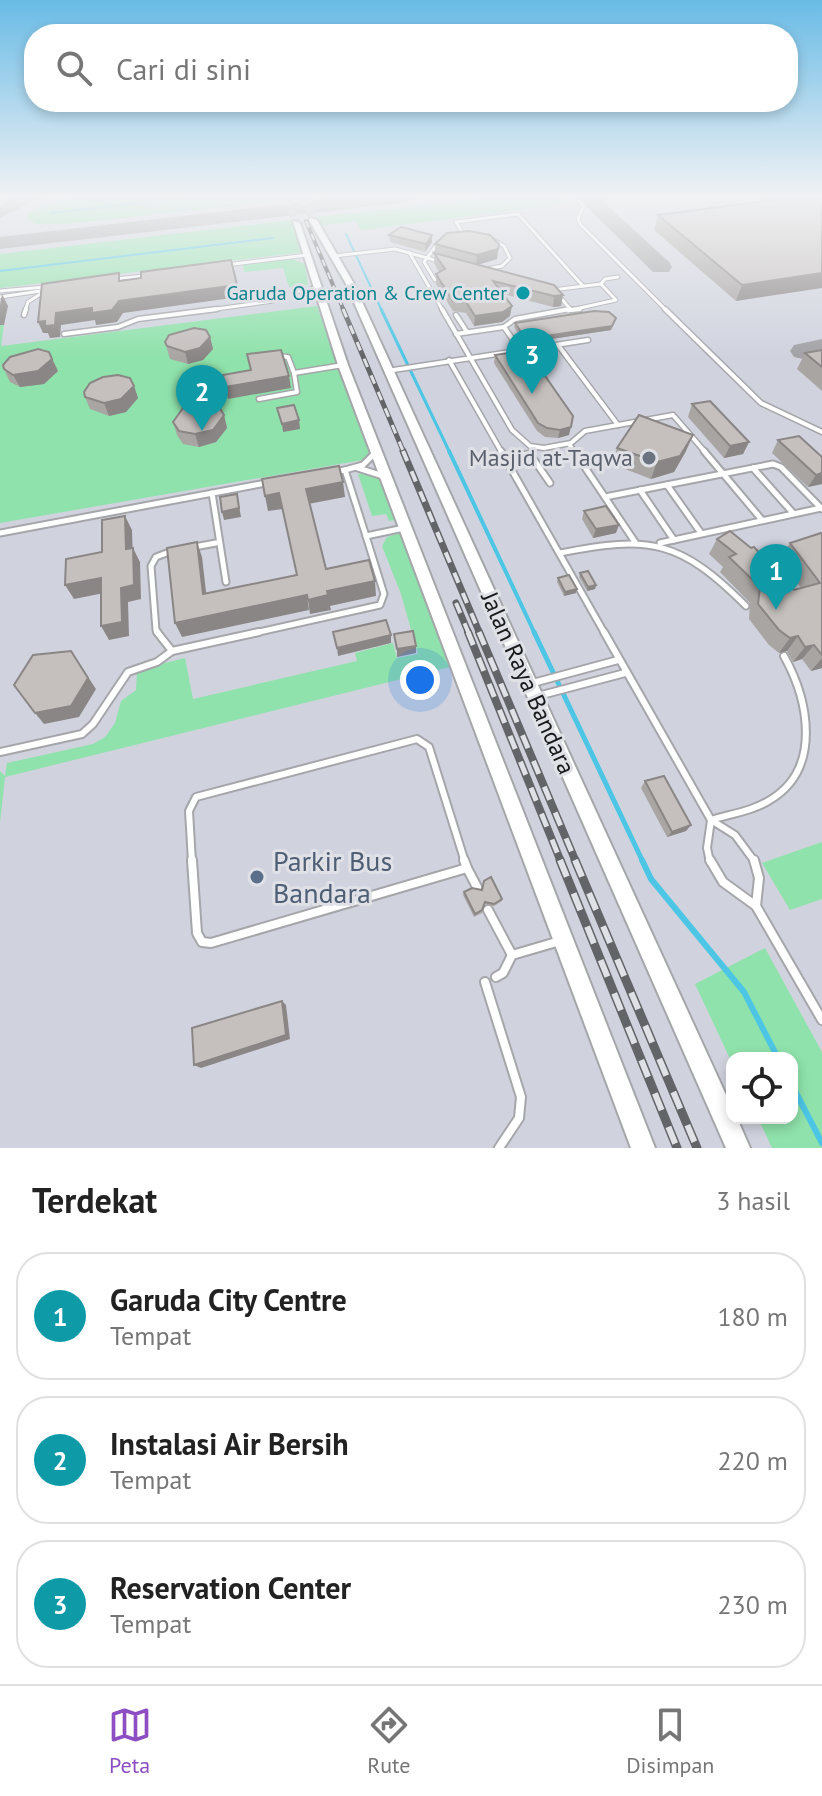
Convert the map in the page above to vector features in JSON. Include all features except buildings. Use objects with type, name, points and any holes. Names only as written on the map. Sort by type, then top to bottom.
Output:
[{"type":"street","points":[[306,250],[343,365],[643,1148]]},
{"type":"street","name":"Jalan Raya Bandara","points":[[333,250],[393,370],[539,689],[738,1148]]},
{"type":"lane","points":[[337,255],[388,250]]},
{"type":"lane","points":[[398,250],[441,262]]},
{"type":"lane","points":[[435,250],[424,262],[435,280]]},
{"type":"lane","points":[[476,269],[497,267],[509,261],[506,250]]},
{"type":"lane","points":[[551,250],[584,286]]},
{"type":"lane","points":[[606,250],[761,403],[822,432]]},
{"type":"lane","points":[[409,252],[512,430],[526,444],[539,448],[569,444],[583,432],[673,415],[762,520]]},
{"type":"lane","points":[[219,266],[308,255]]},
{"type":"lane","points":[[484,273],[498,277]]},
{"type":"lane","points":[[110,280],[156,274]]},
{"type":"lane","points":[[540,287],[553,291],[601,284],[605,279],[618,277]]},
{"type":"lane","points":[[456,334],[504,327],[515,319],[614,303],[615,299],[601,284]]},
{"type":"lane","points":[[0,291],[52,287],[28,302],[24,315]]},
{"type":"lane","points":[[0,297],[55,288]]},
{"type":"lane","points":[[293,292],[316,288]]},
{"type":"lane","points":[[553,291],[571,310]]},
{"type":"lane","points":[[64,334],[118,327],[138,319],[273,301],[275,294],[284,293]]},
{"type":"lane","points":[[456,315],[467,332]]},
{"type":"lane","points":[[504,327],[520,350]]},
{"type":"lane","points":[[393,370],[588,340]]},
{"type":"lane","points":[[558,345],[618,425]]},
{"type":"lane","points":[[259,399],[297,392],[288,357],[270,357]]},
{"type":"lane","points":[[449,360],[711,820],[737,834],[758,868],[762,887],[756,906]]},
{"type":"lane","points":[[294,373],[343,365]]},
{"type":"lane","points":[[569,444],[635,542]]},
{"type":"lane","points":[[330,473],[353,468],[372,458],[375,448]]},
{"type":"lane","points":[[504,457],[530,454],[550,483]]},
{"type":"lane","points":[[605,497],[779,465],[821,509]]},
{"type":"lane","points":[[353,468],[374,472],[388,480]]},
{"type":"lane","points":[[753,468],[794,514]]},
{"type":"lane","points":[[0,752],[82,734],[93,724],[128,672],[157,662],[172,651],[380,605],[384,594],[345,470]]},
{"type":"lane","points":[[0,533],[273,483]]},
{"type":"lane","points":[[667,485],[701,533]]},
{"type":"lane","points":[[640,490],[674,540]]},
{"type":"lane","points":[[212,493],[216,543],[222,552],[226,582]]},
{"type":"lane","points":[[655,544],[821,509]]},
{"type":"lane","points":[[366,536],[406,528]]},
{"type":"lane","points":[[560,553],[603,544],[635,542],[679,550],[698,561],[746,606]]},
{"type":"lane","points":[[190,548],[216,543]]},
{"type":"lane","points":[[172,651],[156,630],[151,566],[160,555],[177,551]]},
{"type":"lane","points":[[711,820],[772,799],[797,780],[806,767],[815,733],[813,717],[800,682],[784,656]]},
{"type":"lane","points":[[539,689],[584,669],[618,660]]},
{"type":"lane","points":[[539,689],[590,682],[625,673]]},
{"type":"lane","points":[[467,868],[202,942],[197,933],[189,806],[200,794],[413,739],[422,740],[429,747],[467,868],[477,887]]},
{"type":"lane","points":[[711,820],[704,842],[706,852],[728,890],[756,906],[822,1020]]},
{"type":"lane","points":[[488,910],[512,955]]},
{"type":"lane","points":[[496,977],[503,973],[512,955],[565,940]]},
{"type":"lane","points":[[485,982],[521,1097],[519,1118],[499,1148]]},
{"type":"shaded area","points":[[0,250],[822,250],[822,1148],[0,1148]]},
{"type":"green space","points":[[38,250],[304,250],[305,252],[0,288],[0,254]]},
{"type":"green space","points":[[292,259],[305,264],[308,285],[289,287],[283,268],[244,272],[243,265]]},
{"type":"green space","points":[[317,306],[370,453],[363,460],[0,523],[0,325],[4,325],[1,346]]},
{"type":"green space","points":[[358,474],[380,476],[395,520],[389,521],[386,514],[372,516]]},
{"type":"green space","points":[[401,533],[450,667],[5,777],[0,823],[0,771],[5,776],[7,763],[93,744],[105,737],[115,723],[121,701],[136,690],[137,670],[185,658],[193,699],[357,661],[355,653],[393,643],[397,658],[418,654],[401,594],[382,546],[387,537]]},
{"type":"green space","points":[[822,842],[822,899],[790,910],[762,863]]},
{"type":"green space","points":[[765,948],[822,1052],[822,1148],[772,1148],[761,1124],[798,1124],[798,1052],[727,1052],[695,984]]},
{"type":"waterway","points":[[0,271],[177,250]]},
{"type":"waterway","points":[[353,250],[382,311]]},
{"type":"waterway","points":[[381,309],[450,453]]},
{"type":"waterway","points":[[449,451],[535,634]]},
{"type":"waterway","points":[[534,632],[643,862]]},
{"type":"waterway","points":[[642,860],[651,879],[744,992],[775,1052]]},
{"type":"waterway","points":[[798,1097],[822,1143]]},
{"type":"taxiway","points":[[642,250],[661,267]]},
{"type":"taxiway","points":[[803,351],[822,347]]},
{"type":"railway","points":[[318,250],[344,311]]},
{"type":"railway","points":[[343,309],[404,453]]},
{"type":"railway","points":[[403,451],[480,634]]},
{"type":"railway","points":[[456,603],[469,634]]},
{"type":"railway","points":[[468,632],[561,862]]},
{"type":"railway","points":[[479,632],[576,862]]},
{"type":"railway","points":[[560,860],[677,1148]]},
{"type":"railway","points":[[575,860],[697,1148]]},
{"type":"place","name":"Garuda Operation & Crew Center","points":[[523,293]]},
{"type":"place","name":"Reservation Center","points":[[532,394]]},
{"type":"place","name":"Instalasi Air Bersih","points":[[202,431]]},
{"type":"place","name":"Masjid at-Taqwa","points":[[649,458]]},
{"type":"place","name":"Garuda City Centre","points":[[776,610]]},
{"type":"place","name":"Parkir Bus Bandara","points":[[257,877]]}]
